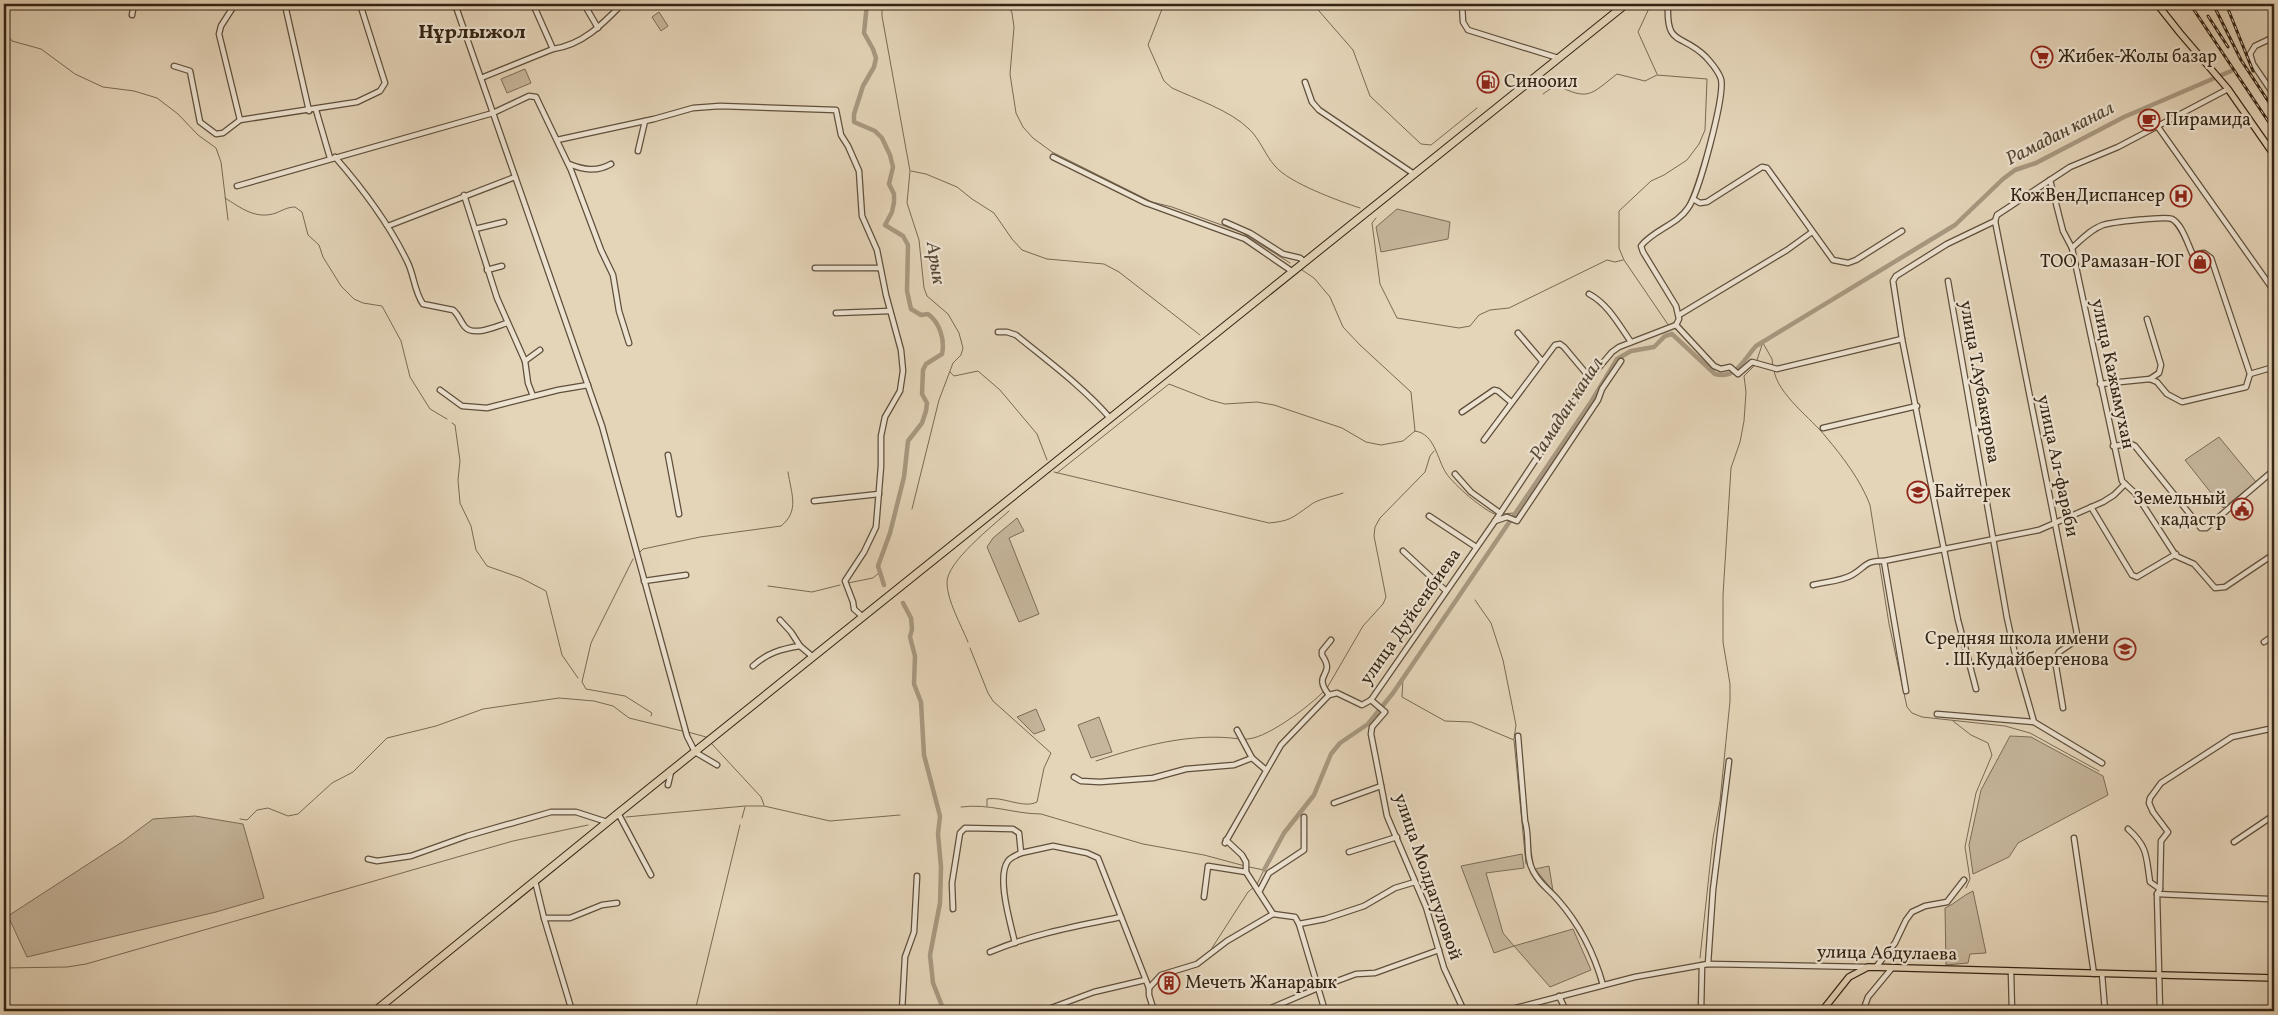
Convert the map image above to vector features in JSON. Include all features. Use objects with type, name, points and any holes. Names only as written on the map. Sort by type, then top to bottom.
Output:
[{"type":"highway","points":[[375,1011],[618,813],[1626,4]]},
{"type":"main road","points":[[2157,4],[2228,89],[2274,155]]},
{"type":"main road","points":[[1822,1011],[1849,977],[1868,967]]},
{"type":"main road","name":"улица Абдулаева","points":[[1868,967],[2274,978]]},
{"type":"street","points":[[132,15],[134,4]]},
{"type":"street","points":[[235,4],[221,26],[219,34],[240,120]]},
{"type":"street","points":[[174,66],[190,71],[199,118],[205,127],[219,135],[240,120],[316,110],[357,102],[368,98],[385,86],[360,4]]},
{"type":"street","points":[[455,4],[588,385],[606,442],[686,736],[695,752],[717,765]]},
{"type":"street","points":[[533,4],[553,50]]},
{"type":"street","points":[[584,4],[598,28]]},
{"type":"street","points":[[480,78],[576,42],[598,28],[622,4]]},
{"type":"street","points":[[1462,4],[1463,22],[1468,30],[1560,58]]},
{"type":"street","points":[[1668,4],[1668,22],[1672,34],[1701,53],[1716,68],[1721,81],[1717,120],[1693,199],[1686,211],[1675,222],[1641,246],[1642,252],[1676,306],[1679,315],[1676,326],[1714,366],[1721,369],[1730,368],[1738,374],[1752,362],[1777,369],[1902,339]]},
{"type":"street","points":[[285,6],[309,111]]},
{"type":"street","points":[[2274,37],[2255,46],[2250,54],[2253,64],[2274,95]]},
{"type":"street","points":[[1305,82],[1312,102],[1319,110],[1414,174]]},
{"type":"street","points":[[1976,689],[1958,620],[1943,549],[1917,406],[1902,339],[1893,281],[1896,276],[1947,244],[1995,221],[1997,215],[2032,190],[2070,167],[2118,147],[2228,89]]},
{"type":"street","points":[[237,186],[332,157],[493,113],[529,96],[536,97],[569,164],[613,275],[619,311],[629,343]]},
{"type":"street","points":[[557,140],[645,121],[693,108],[710,106],[836,110],[841,136],[848,146],[859,171],[862,216],[878,250],[880,268],[903,361],[903,380],[898,396],[885,417],[881,436],[876,527],[864,552],[846,575],[844,581],[854,609],[863,617]]},
{"type":"street","points":[[316,110],[332,157],[359,184],[388,226],[409,266],[418,295],[423,304],[453,310],[465,327],[472,330],[486,329],[507,323]]},
{"type":"street","points":[[638,151],[645,121]]},
{"type":"street","points":[[2158,127],[2274,291]]},
{"type":"street","points":[[1053,157],[1146,203],[1245,239],[1293,272]]},
{"type":"street","points":[[569,164],[577,168],[598,170],[611,164]]},
{"type":"street","points":[[1693,199],[1700,203],[1707,202],[1762,167],[1767,168],[1833,260],[1848,263],[1856,260],[1902,231]]},
{"type":"street","points":[[388,226],[464,195],[515,177]]},
{"type":"street","name":"улица Кажымухан","points":[[2050,180],[2063,230],[2072,248],[2120,476],[2124,484],[2136,494],[2176,554]]},
{"type":"street","points":[[464,195],[487,270],[507,323],[525,361],[528,383],[533,396]]},
{"type":"street","points":[[2072,248],[2089,233],[2103,225],[2170,218],[2176,222],[2193,255],[2204,253],[2211,258],[2250,374],[2246,387],[2182,402],[2167,394],[2157,382],[2150,379]]},
{"type":"street","name":"улица Ал-фараби","points":[[1995,221],[2078,639],[2058,652],[2055,660],[2063,708]]},
{"type":"street","points":[[474,229],[504,222]]},
{"type":"street","points":[[1225,222],[1250,233],[1283,254],[1300,258],[1305,262]]},
{"type":"street","points":[[1679,315],[1787,250],[1812,232]]},
{"type":"street","points":[[487,270],[502,266]]},
{"type":"street","points":[[815,268],[880,268]]},
{"type":"street","name":"улица Т.Аубакирова","points":[[1948,281],[1993,540],[2017,663],[2034,722]]},
{"type":"street","points":[[1589,294],[1598,298],[1631,342]]},
{"type":"street","points":[[836,314],[890,311]]},
{"type":"street","points":[[2100,384],[2150,379],[2159,373],[2161,365],[2147,319]]},
{"type":"street","name":"улица Дуйсенбиева","points":[[1329,695],[1337,693],[1362,705],[1371,700],[1500,513],[1590,378],[1612,352],[1631,342],[1676,326]]},
{"type":"street","points":[[998,332],[1007,332],[1016,336],[1068,380],[1088,393],[1110,418]]},
{"type":"street","points":[[1518,333],[1542,361]]},
{"type":"street","points":[[1484,440],[1555,345],[1560,344],[1590,378]]},
{"type":"street","points":[[525,361],[540,350]]},
{"type":"street","points":[[1495,520],[1507,518],[1517,521],[1598,400],[1602,389],[1621,361]]},
{"type":"street","points":[[2250,374],[2274,367]]},
{"type":"street","points":[[440,390],[465,406],[497,406],[533,396],[588,385]]},
{"type":"street","points":[[1462,412],[1494,390],[1511,402]]},
{"type":"street","points":[[1823,428],[1917,406]]},
{"type":"street","points":[[2113,446],[2131,444],[2135,446],[2201,528],[2206,528],[2274,470]]},
{"type":"street","points":[[668,455],[679,514]]},
{"type":"street","points":[[1455,474],[1471,492],[1500,513]]},
{"type":"street","points":[[1813,585],[1852,575],[1861,566],[1874,560],[1884,561],[2039,530],[2114,495],[2124,484]]},
{"type":"street","points":[[814,501],[879,494]]},
{"type":"street","points":[[2091,507],[2132,574],[2137,577],[2176,554],[2181,559],[2194,564],[2215,588],[2225,587],[2274,554]]},
{"type":"street","points":[[1429,516],[1476,547]]},
{"type":"street","points":[[1403,551],[1446,590]]},
{"type":"street","points":[[1884,561],[1906,691]]},
{"type":"street","points":[[644,581],[686,575]]},
{"type":"street","points":[[780,620],[792,632],[800,646],[814,657]]},
{"type":"street","points":[[2264,642],[2274,635]]},
{"type":"street","points":[[1272,914],[1246,872],[1246,862],[1242,855],[1226,842],[1281,744],[1329,695],[1322,686],[1322,680],[1328,668],[1328,663],[1322,655],[1322,651],[1331,640]]},
{"type":"street","points":[[753,666],[763,657],[800,646]]},
{"type":"street","name":"улица Молдагуловой","points":[[1371,700],[1385,712],[1372,727],[1370,734],[1387,816],[1426,908],[1444,968],[1464,1011]]},
{"type":"street","points":[[1937,714],[2034,722],[2102,763]]},
{"type":"street","points":[[2160,1011],[2157,894],[2160,889],[2161,841],[2168,832],[2153,812],[2149,803],[2150,798],[2161,783],[2232,737],[2274,728]]},
{"type":"street","points":[[1237,730],[1252,758],[1266,770]]},
{"type":"street","points":[[1518,736],[1531,869],[1543,887],[1557,898],[1584,933],[1597,963],[1603,985]]},
{"type":"street","points":[[1074,777],[1081,781],[1100,782],[1153,778],[1186,769],[1234,765],[1252,758]]},
{"type":"street","points":[[1708,964],[1713,890],[1729,761]]},
{"type":"street","points":[[668,786],[671,772]]},
{"type":"street","points":[[1334,803],[1381,786]]},
{"type":"street","points":[[368,859],[377,861],[411,856],[468,836],[551,812],[576,812],[607,822]]},
{"type":"street","points":[[618,813],[651,875]]},
{"type":"street","points":[[2234,842],[2274,815]]},
{"type":"street","points":[[1259,892],[1270,874],[1304,850],[1304,817]]},
{"type":"street","points":[[626,825],[633,826]]},
{"type":"street","points":[[953,909],[952,882],[960,833],[965,828],[1014,829],[1019,833],[1021,853]]},
{"type":"street","points":[[2128,829],[2141,841],[2146,853],[2150,882],[2160,889]]},
{"type":"street","points":[[1349,852],[1397,837]]},
{"type":"street","points":[[2074,838],[2094,974]]},
{"type":"street","points":[[1015,943],[1003,891],[1005,866],[1008,860],[1021,853],[1053,846],[1087,853],[1098,858],[1121,918],[1129,933],[1149,988],[1154,1011]]},
{"type":"street","points":[[1204,897],[1208,866],[1246,872]]},
{"type":"street","points":[[902,1011],[905,957],[914,932],[917,876]]},
{"type":"street","points":[[1876,967],[1895,943],[1912,912],[1925,906],[1947,902],[1964,880]]},
{"type":"street","points":[[535,881],[572,1011]]},
{"type":"street","points":[[1299,924],[1325,919],[1364,906],[1395,888],[1415,882]]},
{"type":"street","points":[[2157,894],[2268,899],[2274,897]]},
{"type":"street","points":[[544,918],[570,918],[602,905],[617,903]]},
{"type":"street","points":[[1149,988],[1161,975],[1197,964],[1227,941],[1272,914],[1295,917],[1299,924],[1325,1011]]},
{"type":"street","points":[[990,952],[1069,927],[1121,918]]},
{"type":"street","points":[[1264,1011],[1356,974],[1375,972],[1439,950]]},
{"type":"street","name":"улица Абдулаева","points":[[1504,1011],[1603,985],[1708,964],[1868,967]]},
{"type":"street","points":[[1701,1011],[1702,965]]},
{"type":"street","points":[[1863,1011],[1868,997],[1892,968]]},
{"type":"street","points":[[2011,972],[2012,1011]]},
{"type":"street","points":[[2102,974],[2105,1011]]},
{"type":"street","points":[[1043,1011],[1094,992],[1145,980]]},
{"type":"street","points":[[1559,996],[1566,1011]]},
{"type":"shaded area","points":[[659,12],[668,26],[661,31],[652,17]]},
{"type":"shaded area","points":[[525,69],[531,83],[507,93],[501,79]]},
{"type":"shaded area","points":[[1397,209],[1450,222],[1448,239],[1381,252],[1376,227]]},
{"type":"shaded area","points":[[2219,437],[2256,482],[2223,508],[2185,460]]},
{"type":"shaded area","points":[[1017,518],[1024,531],[1009,538],[1039,614],[1019,622],[987,547],[993,538]]},
{"type":"shaded area","points":[[1036,709],[1045,730],[1034,734],[1017,717]]},
{"type":"shaded area","points":[[1099,717],[1112,752],[1091,758],[1078,725]]},
{"type":"shaded area","points":[[2010,736],[2031,737],[2103,776],[2108,795],[2018,843],[2009,857],[1973,874],[1969,845],[1981,790]]},
{"type":"shaded area","points":[[195,816],[243,824],[264,898],[216,912],[27,957],[8,916],[122,842],[153,819]]},
{"type":"shaded area","points":[[1522,854],[1524,868],[1486,873],[1503,933],[1514,946],[1494,953],[1461,866]]},
{"type":"shaded area","points":[[1549,866],[1553,891],[1535,869]]},
{"type":"shaded area","points":[[1973,891],[1986,953],[1970,954],[1968,963],[1946,965],[1945,908]]},
{"type":"shaded area","points":[[1573,929],[1591,970],[1550,987],[1514,946]]},
{"type":"waterway","points":[[867,4],[864,33],[876,58],[874,67],[863,86],[854,114],[854,122],[875,131],[882,138],[890,155],[893,167],[889,184],[894,194],[894,202],[892,212],[885,225],[903,236],[908,245],[907,291],[911,309],[921,315],[928,314],[936,322],[941,332],[943,343],[942,354],[926,364],[923,370],[922,394],[927,403],[926,411],[922,423],[908,441],[904,477],[890,533],[878,566],[884,585]]},
{"type":"waterway","name":"Арык","points":[[882,4],[882,16],[910,171],[907,203],[919,240],[924,288],[927,296],[948,314],[959,333],[963,348],[961,355],[953,363],[939,400],[912,509]]},
{"type":"waterway","points":[[1008,4],[1012,13],[1014,27],[1010,74],[1016,113],[1023,127],[1033,138],[1052,152],[1152,202],[1172,207],[1241,232],[1290,263]]},
{"type":"waterway","points":[[1164,4],[1148,45],[1164,81],[1172,88],[1213,106],[1242,123],[1256,137],[1275,166],[1291,179],[1315,191],[1360,208]]},
{"type":"waterway","points":[[1313,4],[1353,50],[1370,96],[1421,144],[1431,145],[1477,108]]},
{"type":"waterway","points":[[1651,4],[1638,32],[1657,74]]},
{"type":"waterway","points":[[4,30],[12,41],[41,49],[75,74],[103,87],[134,91],[157,98],[178,114],[198,135],[216,148],[221,162],[228,220]]},
{"type":"waterway","name":"Рамадан канал","points":[[1264,870],[1284,833],[1314,795],[1331,754],[1340,743],[1368,724],[1393,693],[1591,402],[1617,359],[1631,351],[1654,347],[1665,336],[1672,334],[1715,374],[1729,374],[1739,367],[1756,346],[1955,225],[2015,170],[2036,163],[2124,117],[2231,71]]},
{"type":"waterway","points":[[1543,94],[1556,85],[1576,93],[1589,93],[1601,87],[1617,74],[1645,81],[1657,75],[1707,79],[1705,130],[1699,144],[1687,160],[1651,181],[1619,211],[1619,248],[1624,260],[1669,326]]},
{"type":"waterway","points":[[911,171],[926,174],[957,187],[994,213],[1022,250],[1047,259],[1104,264],[1119,272],[1200,335]]},
{"type":"waterway","points":[[225,198],[255,214],[269,215],[295,207],[302,212],[308,235],[319,245],[323,257],[341,286],[354,299],[363,303],[382,306],[401,341],[410,377],[430,409],[447,419]]},
{"type":"waterway","points":[[1376,218],[1372,223],[1380,284],[1397,318],[1459,328],[1470,326],[1479,315],[1490,310],[1509,308],[1607,260],[1615,262],[1623,260]]},
{"type":"waterway","points":[[1302,270],[1314,278],[1330,297],[1343,327],[1411,392],[1415,431]]},
{"type":"waterway","points":[[1757,360],[1763,342]]},
{"type":"waterway","points":[[1763,343],[1772,359],[1773,367]]},
{"type":"waterway","points":[[1700,958],[1713,838],[1720,801],[1730,701],[1730,684],[1723,642],[1723,595],[1731,468],[1740,442],[1744,421],[1746,392],[1744,376],[1756,364]]},
{"type":"waterway","points":[[1774,370],[1781,388],[1788,397],[1820,430],[1845,461],[1857,478],[1870,505],[1889,624],[1907,707],[1912,713],[1922,717],[2005,726],[2030,733],[2099,771]]},
{"type":"waterway","points":[[950,372],[954,376],[978,371],[1000,390],[1037,434],[1047,460]]},
{"type":"waterway","points":[[1057,473],[1169,384],[1225,404],[1257,402],[1274,405],[1342,428],[1366,442],[1381,445],[1403,441],[1415,431],[1422,433],[1435,448],[1450,478],[1477,503],[1497,515]]},
{"type":"waterway","points":[[452,423],[455,425],[460,461],[458,480],[460,503],[471,526],[476,550],[487,566],[521,578],[546,591],[562,655],[578,678]]},
{"type":"waterway","points":[[1327,688],[1363,626],[1383,604],[1386,597],[1374,536],[1375,527],[1380,518],[1425,472],[1430,456],[1434,451]]},
{"type":"waterway","points":[[639,553],[643,549],[700,537],[781,526],[791,514],[793,501],[788,472]]},
{"type":"waterway","points":[[1054,472],[1269,523],[1290,518],[1316,502],[1343,493]]},
{"type":"waterway","points":[[968,642],[949,597],[947,583],[949,574],[954,565],[972,544],[1009,511]]},
{"type":"waterway","points":[[1501,514],[1515,513]]},
{"type":"waterway","points":[[633,559],[591,643],[582,682],[586,689],[625,696],[652,713],[651,716]]},
{"type":"waterway","points":[[848,583],[873,578],[880,572]]},
{"type":"waterway","points":[[768,586],[812,592],[840,585]]},
{"type":"waterway","points":[[1475,600],[1491,623],[1503,660],[1516,725],[1514,739]]},
{"type":"waterway","points":[[903,603],[911,618],[912,629],[910,637],[915,656],[914,684],[921,702],[924,755],[940,816],[938,834],[941,867],[940,903],[930,955],[933,983],[944,1011]]},
{"type":"waterway","points":[[970,648],[993,701],[1051,753],[1044,768],[1037,802],[1026,804],[1000,799],[987,799],[987,806]]},
{"type":"waterway","points":[[1403,678],[1402,697],[1445,721],[1471,722],[1514,740],[1526,864]]},
{"type":"waterway","points":[[1244,739],[1263,735],[1274,729],[1309,705],[1324,691]]},
{"type":"waterway","points":[[240,819],[247,820],[257,810],[268,808],[288,816],[298,814],[332,783],[353,772],[387,738],[436,726],[483,709],[559,698],[594,701],[613,706],[629,718],[682,731]]},
{"type":"waterway","points":[[1953,721],[1971,735],[1988,743],[1992,755],[1976,793],[1965,847],[1970,879],[1966,888]]},
{"type":"waterway","points":[[688,732],[706,737]]},
{"type":"waterway","points":[[1096,761],[1131,750],[1185,739],[1204,737],[1240,739]]},
{"type":"waterway","points":[[711,743],[761,797],[764,805]]},
{"type":"waterway","points":[[626,817],[745,806],[764,806],[830,821],[900,815]]},
{"type":"waterway","points":[[961,807],[982,806],[1041,814],[1143,844],[1204,855],[1245,866]]},
{"type":"waterway","points":[[742,818],[745,807]]},
{"type":"waterway","points":[[4,968],[67,967],[86,964],[513,841],[588,825]]},
{"type":"waterway","points":[[695,1011],[740,825]]},
{"type":"waterway","name":"Рамадан канал","points":[[1249,867],[1264,870],[1257,884]]},
{"type":"waterway","points":[[1212,948],[1248,892],[1254,887]]},
{"type":"railway","points":[[2190,4],[2274,130]]},
{"type":"railway","points":[[2213,4],[2241,60],[2274,110]]},
{"type":"railway","points":[[2226,4],[2253,71]]},
{"type":"railway","points":[[2208,16],[2228,47]]},
{"type":"place","name":"Жибек-Жолы базар","points":[[2042,57]]},
{"type":"place","name":"Синооил","points":[[1488,82]]},
{"type":"place","name":"Пирамида","points":[[2149,120]]},
{"type":"place","name":"КожВенДиспансер","points":[[2181,196]]},
{"type":"place","name":"ТОО Рамазан-ЮГ","points":[[2200,262]]},
{"type":"place","name":"Байтерек","points":[[1918,492]]},
{"type":"place","name":"Земельный кадастр","points":[[2242,509]]},
{"type":"place","name":"Средняя школа имени . Ш.Кудайбергенова","points":[[2125,649]]},
{"type":"place","name":"Мечеть Жанараык","points":[[1169,983]]},
{"type":"district","name":"Нұрлыжол","points":[[472,33]]}]
